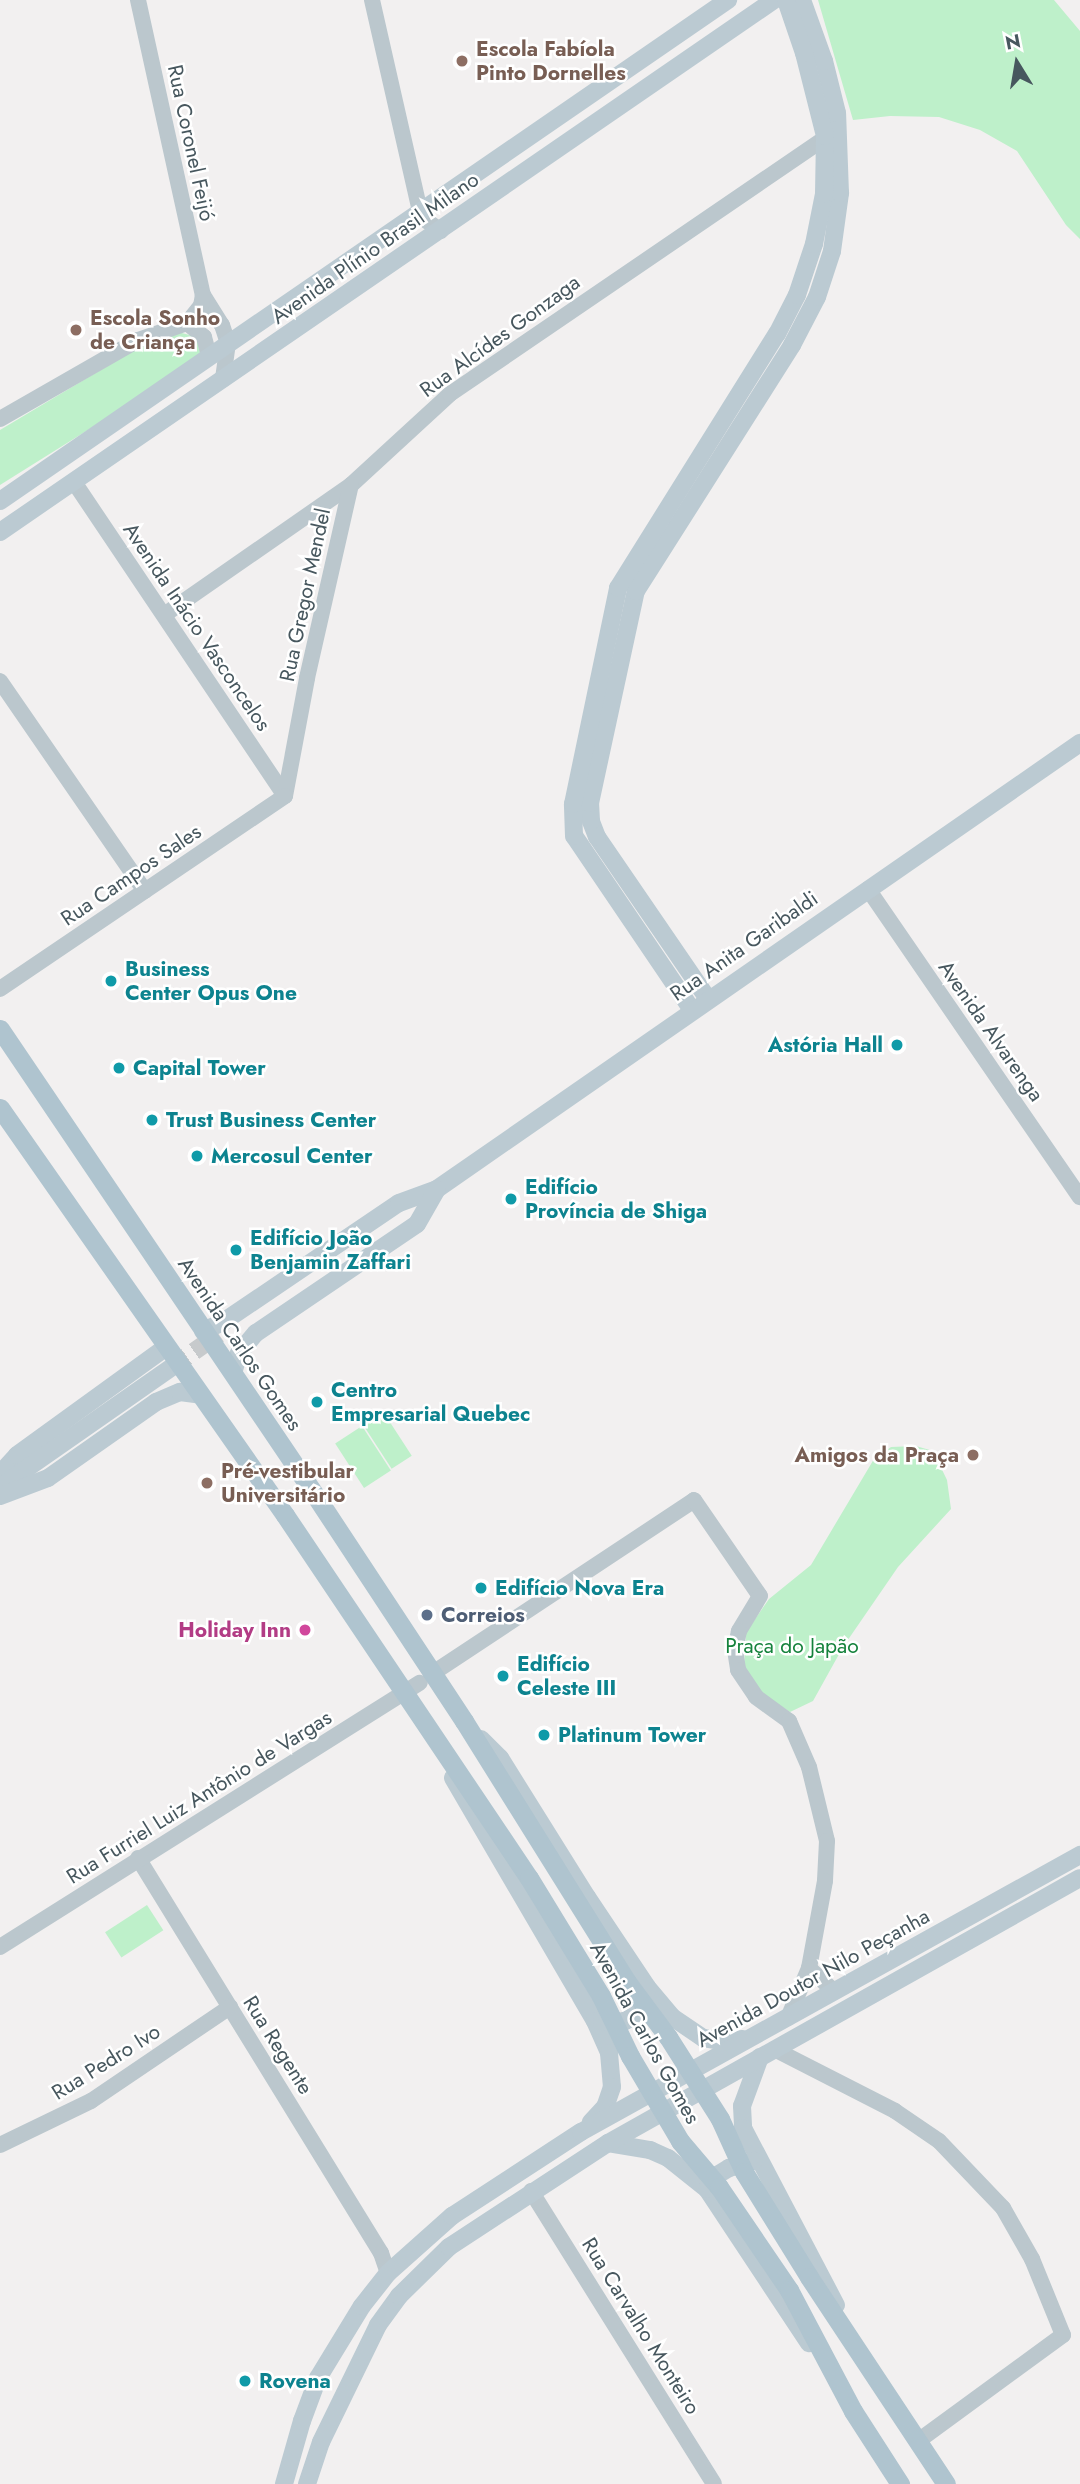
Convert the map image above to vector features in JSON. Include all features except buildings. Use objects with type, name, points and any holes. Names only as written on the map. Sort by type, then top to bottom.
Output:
[{"type":"main road","name":"Avenida Plínio Brasil Milano","points":[[0,500],[728,0]]},
{"type":"main road","name":"Avenida Plínio Brasil Milano","points":[[0,532],[774,0]]},
{"type":"main road","points":[[692,1010],[574,836],[573,804],[618,588],[777,334],[797,295],[814,244],[832,133],[786,0]]},
{"type":"main road","points":[[708,999],[597,837],[591,821],[590,803],[636,591],[777,370],[817,297],[832,251],[840,193],[824,61],[802,0]]},
{"type":"main road","name":"Rua Anita Garibaldi","points":[[211,1332],[399,1203],[437,1189],[1080,743]]},
{"type":"main road","name":"Avenida Carlos Gomes","points":[[0,1030],[211,1332],[419,1683],[434,1737],[455,1782],[506,1874],[595,2021],[609,2053],[612,2087],[605,2107],[581,2133]]},
{"type":"main road","name":"Avenida Carlos Gomes","points":[[0,1108],[166,1347],[419,1683],[464,1721],[500,1758],[647,1987],[672,2017],[703,2038],[727,2042],[754,2038]]},
{"type":"main road","name":"Rua Anita Garibaldi","points":[[233,1373],[239,1353],[256,1333],[417,1224],[437,1189]]},
{"type":"main road","points":[[0,1474],[17,1455],[166,1347]]},
{"type":"main road","points":[[0,1487],[172,1367]]},
{"type":"main road","points":[[0,1496],[48,1478],[156,1402],[180,1392],[201,1395]]},
{"type":"main road","name":"Avenida Carlos Gomes","points":[[464,1721],[553,1867],[712,2107],[744,2172],[809,2277],[946,2484]]},
{"type":"main road","name":"Avenida Carlos Gomes","points":[[434,1737],[529,1878],[601,1996],[629,2056],[680,2141],[719,2187],[789,2290],[839,2386]]},
{"type":"main road","name":"Avenida Doutor Nilo Peçanha","points":[[286,2477],[318,2378],[362,2306],[393,2269],[452,2216],[581,2133],[1080,1855]]},
{"type":"main road","name":"Avenida Doutor Nilo Peçanha","points":[[307,2484],[321,2442],[378,2325],[399,2296],[449,2247],[608,2143],[1080,1878]]},
{"type":"main road","points":[[595,2021],[612,2023],[635,2015],[645,2001],[647,1987]]},
{"type":"main road","name":"Avenida Carlos Gomes","points":[[767,2053],[745,2092],[741,2117],[758,2160],[861,2355]]},
{"type":"main road","name":"Avenida Carlos Gomes","points":[[608,2143],[635,2145],[659,2154],[707,2189],[839,2386],[900,2484]]},
{"type":"main road","points":[[707,2189],[719,2174],[729,2168],[758,2160]]},
{"type":"main road","points":[[286,2477],[296,2465],[306,2438],[316,2437],[321,2442]]},
{"type":"street","name":"Rua Coronel Feijó","points":[[138,0],[203,295],[222,325],[228,343]]},
{"type":"street","points":[[372,0],[420,211],[427,221],[441,231]]},
{"type":"street","name":"Rua Alcídes Gonzaga","points":[[164,615],[351,485],[450,394],[832,133]]},
{"type":"street","points":[[0,419],[138,341],[187,323],[201,306],[203,295]]},
{"type":"street","points":[[187,323],[204,337],[209,356]]},
{"type":"street","points":[[223,380],[228,343]]},
{"type":"street","name":"Avenida Inácio Vasconcelos","points":[[74,482],[285,796]]},
{"type":"street","name":"Rua Gregor Mendel","points":[[285,796],[307,678],[351,485]]},
{"type":"street","points":[[0,681],[145,891]]},
{"type":"street","name":"Rua Campos Sales","points":[[0,989],[285,796]]},
{"type":"street","name":"Avenida Alvarenga","points":[[868,889],[1080,1197]]},
{"type":"street","name":"Rua Furriel Luiz Antônio de Vargas","points":[[0,1947],[419,1683],[694,1500],[760,1596],[739,1631],[734,1650],[738,1670],[756,1697],[789,1721],[809,1768],[827,1841],[825,1881],[809,1968]]},
{"type":"street","name":"Rua Regente","points":[[138,1858],[393,2269]]},
{"type":"street","points":[[788,2018],[809,1968],[835,1992]]},
{"type":"street","name":"Rua Pedro Ivo","points":[[0,2145],[91,2101],[230,2007]]},
{"type":"street","points":[[767,2053],[895,2111],[939,2141],[1003,2208],[1031,2259],[1063,2335],[918,2441]]},
{"type":"street","name":"Rua Carvalho Monteiro","points":[[531,2191],[714,2484]]},
{"type":"green space","points":[[818,0],[1054,0],[1080,31],[1080,239],[1066,225],[1017,151],[980,130],[939,117],[890,116],[853,120]]},
{"type":"green space","points":[[178,332],[197,337],[201,351],[195,363],[0,485],[0,430],[139,347]]},
{"type":"green space","points":[[384,1413],[412,1456],[392,1469],[364,1426]]},
{"type":"green space","points":[[362,1426],[391,1470],[364,1488],[335,1443]]},
{"type":"green space","name":"Praça do Japão","points":[[916,1446],[933,1451],[947,1480],[951,1509],[898,1567],[843,1647],[813,1701],[790,1712],[761,1693],[744,1667],[746,1632],[769,1599],[811,1565],[874,1459],[891,1447]]},
{"type":"green space","points":[[147,1905],[163,1930],[121,1957],[105,1932]]},
{"type":"tunnel","points":[[172,1367],[219,1334]]},
{"type":"place","name":"Escola Fabíola Pinto Dornelles","points":[[462,61]]},
{"type":"place","name":"Escola Sonho de Criança","points":[[76,330]]},
{"type":"place","name":"Business Center Opus One","points":[[111,981]]},
{"type":"place","name":"Astória Hall","points":[[897,1045]]},
{"type":"place","name":"Capital Tower","points":[[119,1068]]},
{"type":"place","name":"Trust Business Center","points":[[152,1120]]},
{"type":"place","name":"Mercosul Center","points":[[197,1156]]},
{"type":"place","name":"Edifício Província de Shiga","points":[[511,1199]]},
{"type":"place","name":"Edifício João Benjamin Zaffari","points":[[236,1250]]},
{"type":"place","name":"Centro Empresarial Quebec","points":[[317,1402]]},
{"type":"place","name":"Amigos da Praça","points":[[973,1455]]},
{"type":"place","name":"Pré-vestibular Universitário","points":[[207,1483]]},
{"type":"place","name":"Edifício Nova Era","points":[[481,1588]]},
{"type":"place","name":"Correios","points":[[427,1615]]},
{"type":"place","name":"Holiday Inn","points":[[305,1630]]},
{"type":"place","name":"Edifício Celeste III","points":[[503,1676]]},
{"type":"place","name":"Platinum Tower","points":[[544,1735]]},
{"type":"place","name":"Rovena","points":[[245,2381]]}]
